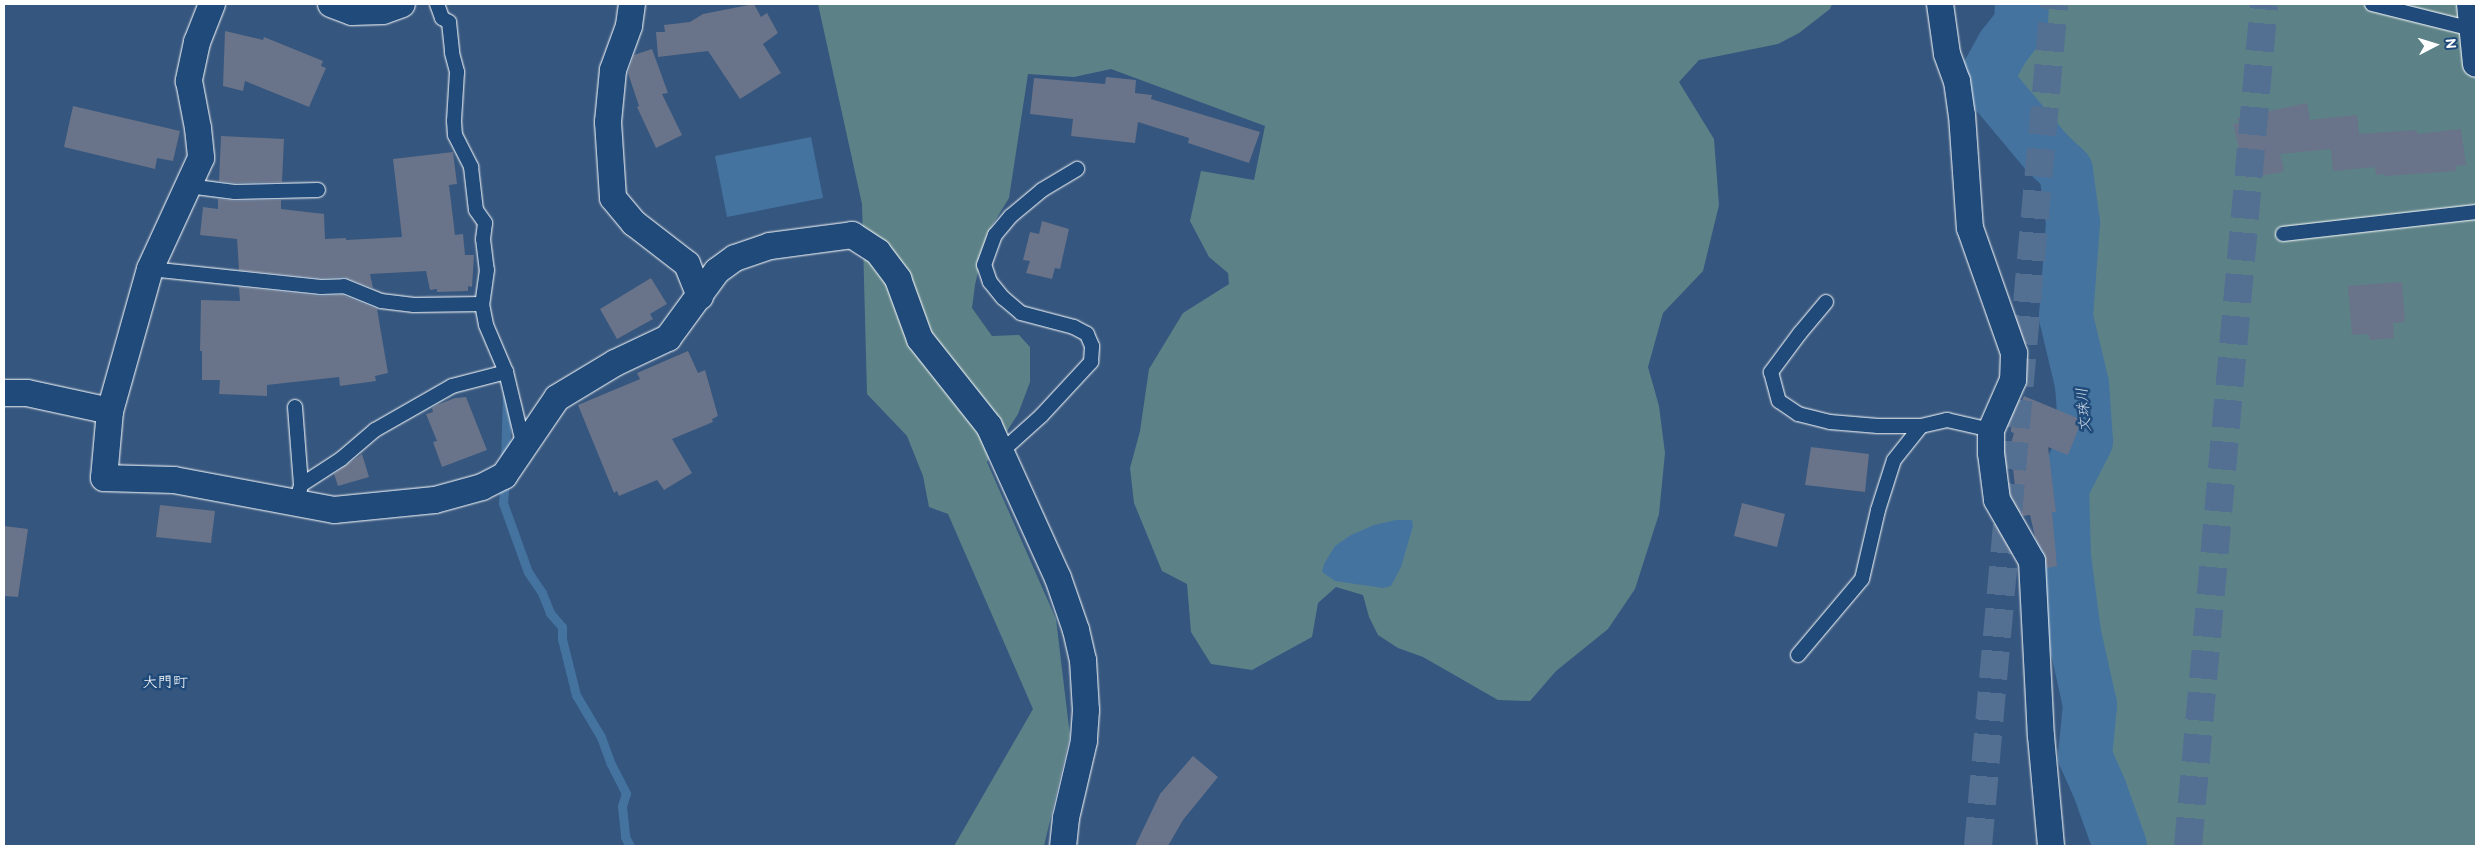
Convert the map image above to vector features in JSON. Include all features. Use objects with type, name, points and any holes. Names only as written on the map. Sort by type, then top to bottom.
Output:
[{"type":"street","points":[[212,4],[197,42],[189,81],[198,128],[201,158],[150,269],[110,411],[104,478],[174,480],[299,494],[334,510],[435,500],[482,487],[504,476],[557,398],[615,363],[668,338],[700,297],[717,271],[735,258],[770,246],[852,235],[878,252],[898,279],[920,340],[989,426],[1058,578],[1076,630],[1083,660],[1086,710],[1084,741],[1066,818],[1063,846]]},
{"type":"street","points":[[331,4],[352,12],[383,11],[402,4]]},
{"type":"street","points":[[632,4],[629,26],[613,70],[612,79],[608,122],[613,198],[634,223],[686,264],[700,297]]},
{"type":"street","points":[[1940,4],[1948,54],[1957,81],[1962,115],[1970,228],[2014,353],[2013,380],[1991,430],[1991,453],[1997,500],[2032,560],[2041,736],[2051,846]]},
{"type":"street","points":[[2471,16],[2476,64]]},
{"type":"street","points":[[4,393],[27,392],[110,411]]},
{"type":"lane","points":[[437,4],[442,18],[449,22],[452,53],[457,72],[455,135],[472,166],[476,210],[485,223],[483,239],[486,270],[482,304],[486,325],[506,372],[524,446]]},
{"type":"lane","points":[[2372,4],[2471,16]]},
{"type":"lane","points":[[1001,452],[1041,416],[1091,362],[1092,346],[1087,334],[1074,327],[1021,312],[1003,298],[990,282],[984,265],[995,236],[1011,216],[1042,190],[1077,169]]},
{"type":"lane","points":[[188,186],[235,192],[318,190]]},
{"type":"lane","points":[[2283,234],[2476,212]]},
{"type":"lane","points":[[150,269],[321,287],[344,286],[381,301],[414,305],[482,304]]},
{"type":"lane","points":[[1826,302],[1771,372],[1779,401],[1798,414],[1830,422],[1878,426],[1921,426],[1947,420],[1991,430]]},
{"type":"lane","points":[[299,494],[375,430],[452,386],[506,372]]},
{"type":"lane","points":[[295,407],[299,494]]},
{"type":"lane","points":[[1798,654],[1862,579],[1878,510],[1894,460],[1921,426]]},
{"type":"green space","points":[[818,4],[1832,4],[1830,9],[1799,33],[1778,44],[1699,60],[1679,82],[1714,139],[1719,205],[1703,271],[1663,313],[1648,367],[1659,406],[1665,453],[1659,514],[1635,589],[1608,629],[1556,671],[1530,701],[1498,700],[1423,657],[1398,648],[1378,635],[1369,617],[1363,595],[1336,587],[1318,603],[1312,637],[1252,670],[1211,664],[1191,632],[1187,584],[1162,571],[1134,503],[1130,468],[1140,431],[1149,369],[1183,313],[1229,284],[1228,273],[1209,257],[1190,221],[1201,171],[1254,180],[1265,126],[1111,69],[1074,77],[1028,74],[1009,198],[987,234],[975,285],[972,308],[992,336],[1019,335],[1030,347],[1030,382],[1018,414],[987,462],[1056,619],[1070,736],[1044,846],[954,846],[1033,709],[948,514],[929,507],[923,476],[907,436],[867,394],[862,204]]},
{"type":"green space","points":[[2030,4],[2476,4],[2476,846],[2131,846],[2130,837],[2091,756],[2101,710],[2073,587],[2068,534],[2070,487],[2089,455],[2090,433],[2073,311],[2076,220],[2070,170],[1994,83],[2027,22]]},
{"type":"water","points":[[811,137],[823,198],[727,217],[715,156]]},
{"type":"water","points":[[1396,520],[1412,520],[1413,526],[1401,567],[1391,586],[1383,588],[1335,581],[1322,572],[1324,564],[1335,546],[1351,535],[1374,525]]},
{"type":"building","points":[[754,4],[761,17],[767,13],[778,33],[763,44],[781,73],[740,99],[708,51],[658,57],[656,32],[665,32],[664,25],[690,22],[703,14]]},
{"type":"building","points":[[225,31],[263,40],[264,37],[323,61],[321,66],[326,68],[309,107],[245,81],[243,91],[223,86]]},
{"type":"building","points":[[652,49],[668,93],[662,94],[682,135],[656,148],[637,107],[639,106],[628,73],[634,55]]},
{"type":"building","points":[[1106,77],[1136,80],[1135,93],[1152,95],[1151,99],[1260,132],[1249,163],[1188,143],[1189,138],[1138,122],[1135,143],[1071,136],[1073,119],[1030,114],[1034,78],[1105,84]]},
{"type":"building","points":[[2307,103],[2310,120],[2357,115],[2359,134],[2417,130],[2417,134],[2461,129],[2466,165],[2456,166],[2456,171],[2384,176],[2384,174],[2376,175],[2375,167],[2333,171],[2331,149],[2280,154],[2284,170],[2282,172],[2246,178],[2233,124],[2239,123],[2237,118]]},
{"type":"building","points":[[73,106],[180,131],[173,161],[157,158],[155,169],[64,147]]},
{"type":"building","points":[[221,136],[284,139],[282,182],[235,183],[219,181]]},
{"type":"building","points":[[453,152],[457,184],[449,185],[455,235],[463,234],[465,255],[474,255],[472,287],[468,286],[468,291],[437,292],[437,289],[430,290],[426,271],[370,274],[373,288],[344,277],[321,278],[239,270],[237,239],[200,235],[203,207],[218,209],[218,199],[235,201],[281,200],[281,209],[324,214],[325,239],[346,238],[346,240],[402,237],[393,159]]},
{"type":"building","points":[[1042,221],[1069,229],[1060,269],[1055,268],[1052,279],[1026,273],[1030,261],[1023,260],[1030,232],[1039,234]]},
{"type":"building","points":[[651,278],[667,304],[650,314],[653,319],[617,339],[600,309]]},
{"type":"building","points":[[2402,282],[2405,322],[2393,323],[2394,338],[2370,340],[2369,335],[2352,335],[2348,286]]},
{"type":"building","points":[[239,287],[320,296],[342,295],[377,309],[388,373],[375,376],[376,381],[340,386],[339,377],[267,385],[267,396],[219,394],[220,380],[202,380],[202,351],[200,351],[201,300],[240,301]]},
{"type":"building","points":[[688,351],[698,373],[705,370],[718,416],[712,419],[713,422],[672,439],[692,473],[664,490],[657,480],[619,496],[617,491],[614,493],[578,405],[640,379],[637,373]]},
{"type":"building","points":[[2024,396],[2082,420],[2068,455],[2048,447],[2056,512],[2052,512],[2057,566],[2047,568],[2045,554],[2035,537],[2030,515],[2023,516],[2017,505],[2013,469],[2008,467],[2007,457],[2014,433],[2011,432],[2011,428]]},
{"type":"building","points":[[466,397],[487,450],[442,467],[433,442],[437,441],[426,414],[433,412],[432,408],[437,405],[455,398]]},
{"type":"building","points":[[1811,447],[1869,454],[1865,492],[1805,485]]},
{"type":"building","points":[[362,454],[369,477],[338,486],[334,474]]},
{"type":"building","points":[[1742,503],[1785,514],[1777,547],[1734,536]]},
{"type":"building","points":[[160,505],[215,511],[211,543],[156,537]]},
{"type":"building","points":[[4,526],[28,529],[18,597],[4,596]]},
{"type":"building","points":[[1193,756],[1218,777],[1183,820],[1168,846],[1135,846],[1160,794]]},
{"type":"waterway","name":"文珠川","points":[[2022,4],[2021,24],[2003,47],[1985,79],[2047,153],[2066,171],[2073,223],[2066,317],[2082,384],[2086,441],[2062,488],[2064,557],[2074,633],[2090,705],[2085,756],[2100,790],[2120,846]]},
{"type":"waterway","points":[[505,462],[507,395]]},
{"type":"waterway","points":[[505,480],[503,503],[528,572],[542,593],[550,613],[562,627],[562,639],[576,695],[601,737],[611,764],[626,793],[622,806],[625,837],[630,846]]},
{"type":"tunnel","points":[[1978,846],[2054,4]]},
{"type":"tunnel","points":[[2188,846],[2264,4]]},
{"type":"district","name":"大門町","points":[[165,683]]}]
